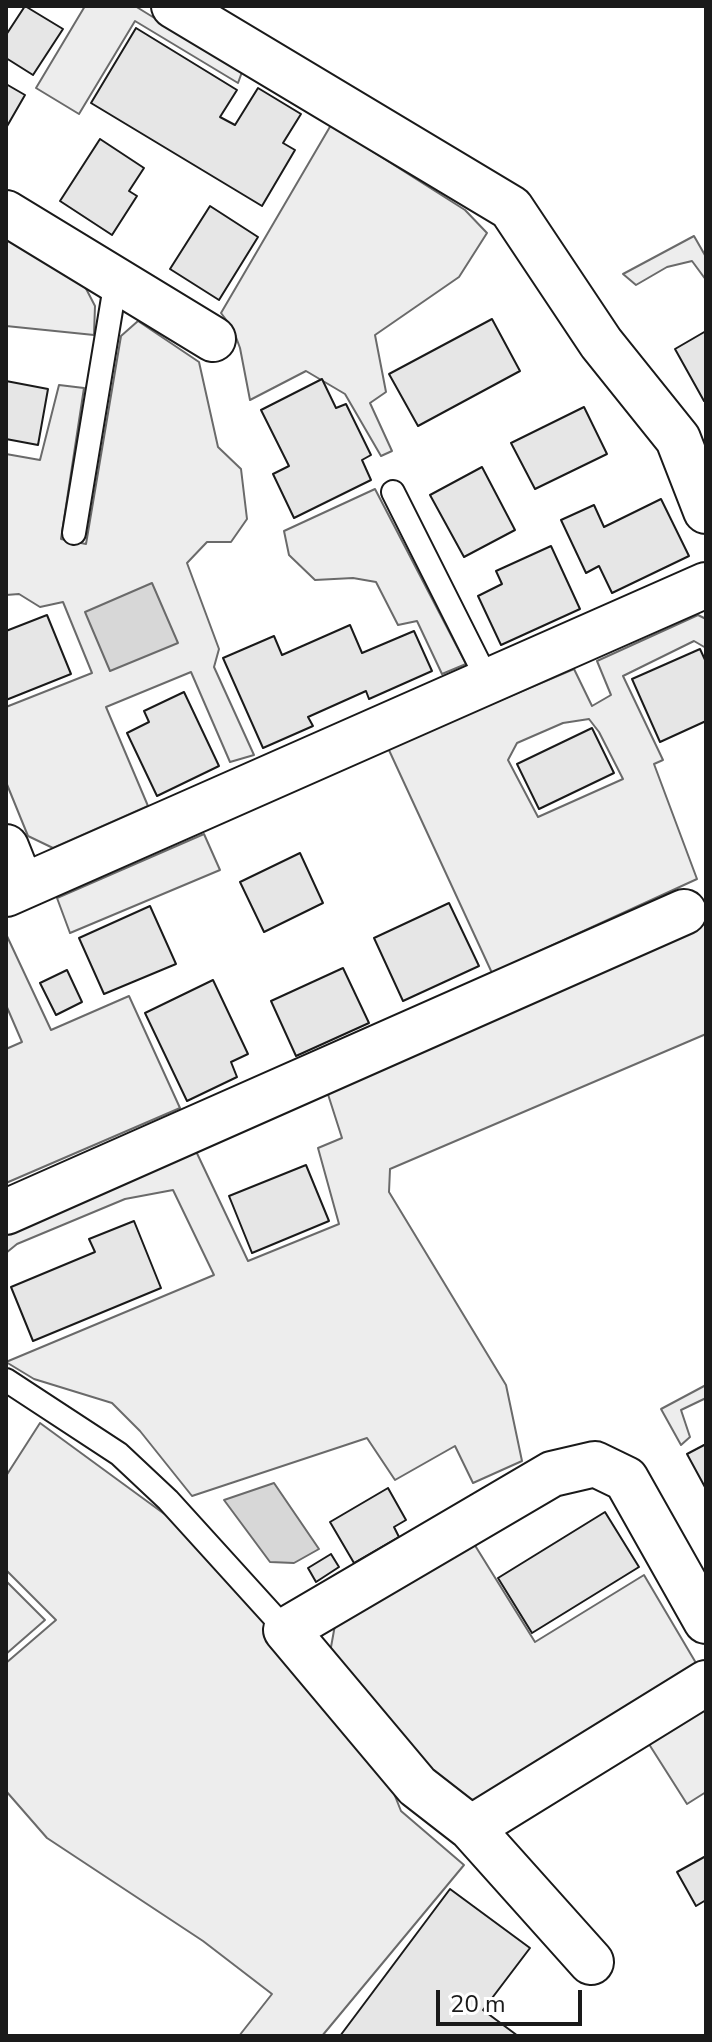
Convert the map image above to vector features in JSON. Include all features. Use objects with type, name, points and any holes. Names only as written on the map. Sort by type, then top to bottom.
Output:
[{"type":"street","points":[[174,6],[511,208],[601,343],[678,439],[706,511]]},
{"type":"street","points":[[6,213],[213,339]]},
{"type":"street","points":[[6,847],[14,890],[706,585]]},
{"type":"street","points":[[6,1212],[684,912]]},
{"type":"street","points":[[591,1962],[471,1828],[417,1786],[286,1630],[552,1474],[595,1464],[626,1479],[706,1621]]},
{"type":"street","points":[[471,1828],[706,1683]]},
{"type":"lane","points":[[74,533],[116,280]]},
{"type":"lane","points":[[393,492],[488,681]]},
{"type":"lane","points":[[6,1380],[119,1454],[168,1500],[286,1630]]},
{"type":"shaded area","points":[[85,6],[135,6],[242,72],[238,83],[135,21],[79,114],[36,88]]},
{"type":"shaded area","points":[[331,125],[465,210],[487,233],[459,277],[375,335],[386,392],[370,403],[392,451],[381,456],[345,394],[306,371],[250,400],[240,348],[233,329],[221,313]]},
{"type":"shaded area","points":[[6,235],[80,277],[95,306],[94,335],[6,326]]},
{"type":"shaded area","points":[[694,236],[706,257],[706,280],[692,261],[667,267],[636,285],[623,274]]},
{"type":"shaded area","points":[[138,321],[199,362],[218,447],[241,469],[247,519],[231,542],[207,542],[187,563],[219,649],[214,667],[254,755],[230,762],[191,672],[106,707],[148,806],[53,848],[28,836],[6,782],[6,707],[92,673],[63,602],[40,607],[19,594],[6,595],[6,454],[40,460],[59,385],[84,388],[61,539],[86,544],[121,336]]},
{"type":"shaded area","points":[[375,489],[466,664],[442,674],[417,621],[398,625],[376,582],[353,578],[315,580],[289,555],[284,531]]},
{"type":"shaded area","points":[[152,583],[178,643],[110,671],[85,612]]},
{"type":"shaded area","points":[[698,615],[706,619],[706,648],[694,641],[623,676],[663,760],[654,764],[697,879],[492,973],[388,748],[574,669],[592,706],[611,695],[597,661]],"holes":[[[589,719],[623,779],[538,817],[508,760],[517,743],[563,723]]]},
{"type":"shaded area","points":[[204,834],[220,870],[70,933],[57,898]]},
{"type":"shaded area","points":[[706,917],[706,1034],[390,1169],[389,1192],[506,1385],[522,1461],[473,1483],[455,1446],[395,1480],[367,1438],[192,1496],[140,1431],[112,1403],[34,1379],[6,1362],[214,1275],[173,1190],[125,1199],[17,1244],[6,1253],[6,1227],[194,1147],[248,1261],[339,1224],[318,1148],[342,1138],[325,1085]]},
{"type":"shaded area","points":[[6,934],[51,1030],[129,996],[180,1108],[6,1183],[6,1049],[22,1042],[6,1005]]},
{"type":"shaded area","points":[[706,1385],[706,1398],[681,1410],[690,1437],[681,1445],[661,1409]]},
{"type":"shaded area","points":[[40,1423],[174,1521],[301,1662],[385,1771],[401,1811],[464,1865],[322,2036],[239,2036],[272,1994],[203,1941],[47,1838],[6,1791],[6,1663],[56,1620],[6,1570],[6,1476]]},
{"type":"shaded area","points":[[274,1483],[319,1549],[294,1563],[270,1562],[224,1500]]},
{"type":"shaded area","points":[[471,1539],[535,1642],[644,1575],[696,1663],[477,1801],[454,1800],[329,1658],[335,1625]]},
{"type":"shaded area","points":[[6,1581],[45,1620],[6,1654]]},
{"type":"shaded area","points":[[706,1706],[706,1792],[687,1804],[647,1741]]},
{"type":"building","points":[[25,6],[63,29],[33,75],[6,58],[6,35]]},
{"type":"building","points":[[136,28],[237,90],[220,117],[235,125],[258,88],[301,114],[283,143],[295,150],[262,206],[91,103]]},
{"type":"building","points":[[6,84],[25,95],[6,128]]},
{"type":"building","points":[[100,139],[144,168],[129,191],[137,196],[112,235],[60,201]]},
{"type":"building","points":[[210,206],[258,237],[219,300],[170,269]]},
{"type":"building","points":[[492,319],[520,371],[418,426],[389,374]]},
{"type":"building","points":[[706,331],[706,400],[704,401],[675,349]]},
{"type":"building","points":[[322,379],[336,408],[346,404],[371,455],[362,460],[371,480],[294,518],[273,474],[289,466],[261,410]]},
{"type":"building","points":[[6,381],[48,389],[38,445],[6,439]]},
{"type":"building","points":[[584,407],[607,454],[535,489],[511,443]]},
{"type":"building","points":[[482,467],[515,530],[464,557],[430,495]]},
{"type":"building","points":[[661,499],[689,556],[612,593],[599,566],[586,573],[561,520],[594,505],[604,527]]},
{"type":"building","points":[[551,546],[580,609],[501,645],[478,596],[502,584],[496,571]]},
{"type":"building","points":[[47,615],[71,674],[6,700],[6,631]]},
{"type":"building","points":[[350,625],[362,653],[414,631],[432,671],[369,699],[366,691],[308,717],[313,726],[263,748],[223,658],[274,636],[282,655]]},
{"type":"building","points":[[700,649],[706,662],[706,721],[660,742],[632,679]]},
{"type":"building","points":[[184,692],[219,766],[157,796],[127,733],[149,722],[144,711]]},
{"type":"building","points":[[592,728],[614,773],[539,809],[517,764]]},
{"type":"building","points":[[300,853],[323,903],[264,932],[240,882]]},
{"type":"building","points":[[449,903],[479,966],[403,1001],[374,938]]},
{"type":"building","points":[[150,906],[176,964],[104,994],[79,938]]},
{"type":"building","points":[[343,968],[369,1023],[296,1056],[271,1001]]},
{"type":"building","points":[[67,970],[82,1002],[56,1015],[40,983]]},
{"type":"building","points":[[213,980],[248,1054],[231,1062],[237,1077],[187,1101],[145,1013]]},
{"type":"building","points":[[306,1165],[329,1221],[252,1253],[229,1196]]},
{"type":"building","points":[[134,1221],[161,1288],[33,1341],[11,1287],[95,1252],[89,1239]]},
{"type":"building","points":[[706,1444],[706,1489],[687,1454]]},
{"type":"building","points":[[388,1488],[406,1520],[394,1527],[399,1537],[354,1563],[330,1522]]},
{"type":"building","points":[[605,1512],[639,1567],[532,1633],[498,1578]]},
{"type":"building","points":[[331,1554],[339,1567],[316,1582],[308,1568]]},
{"type":"building","points":[[706,1856],[706,1900],[696,1906],[677,1872]]},
{"type":"building","points":[[450,1889],[530,1948],[483,2010],[518,2036],[340,2036]]}]
